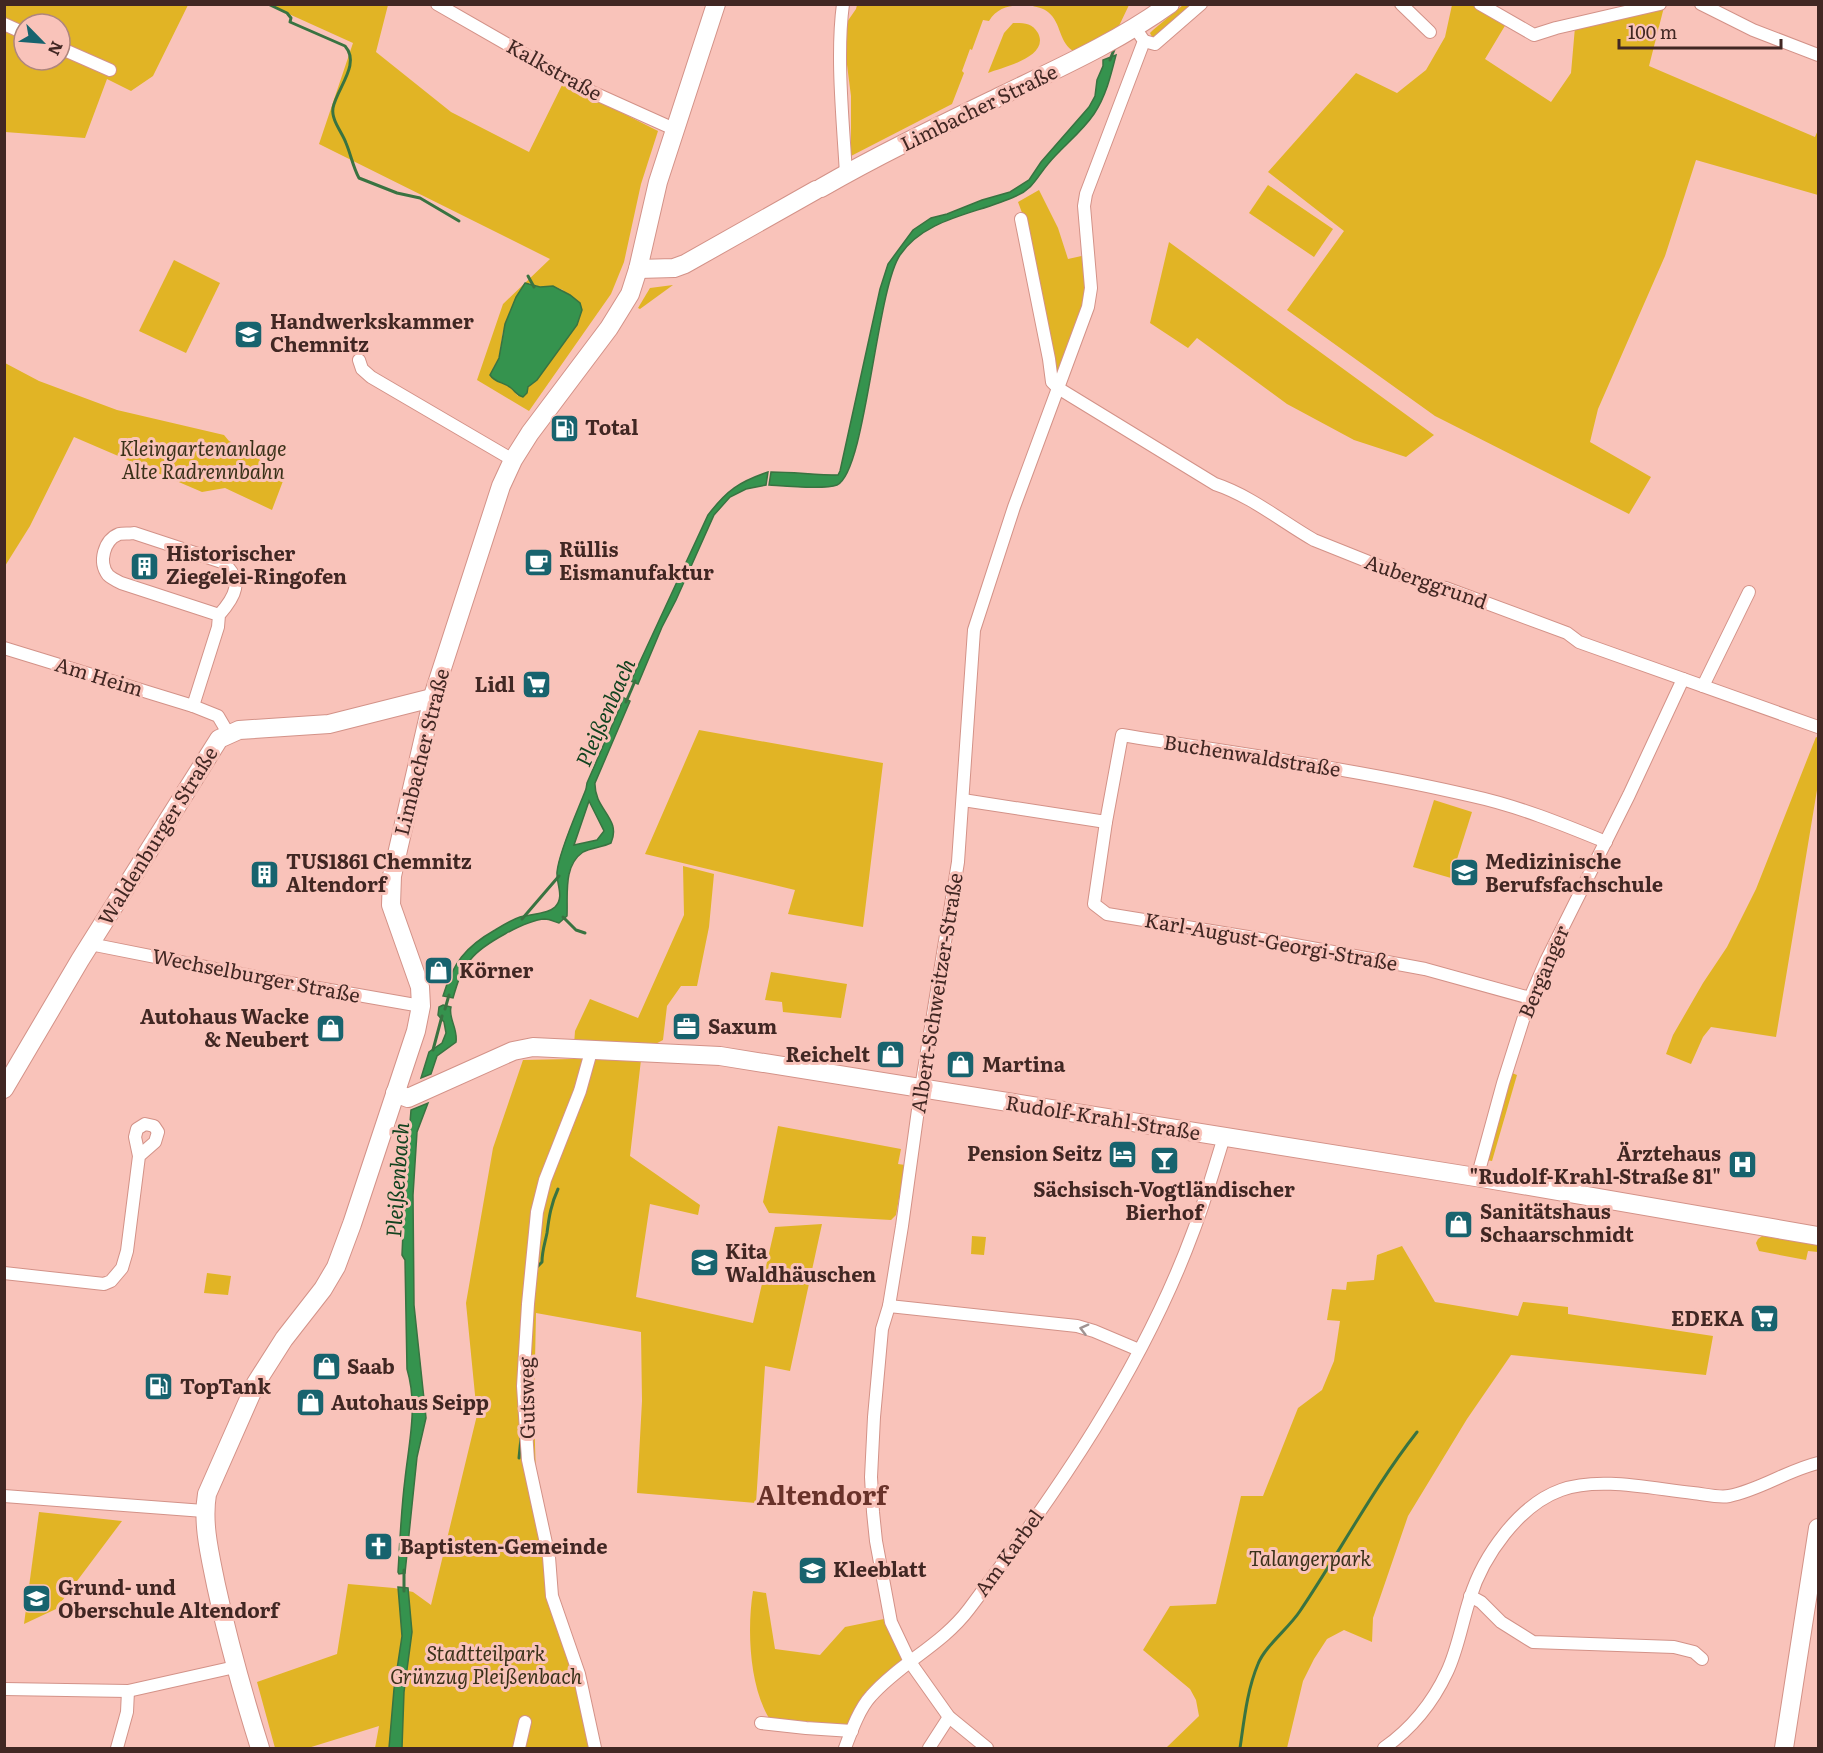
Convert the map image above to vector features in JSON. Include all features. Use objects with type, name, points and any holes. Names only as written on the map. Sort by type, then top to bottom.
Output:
[{"type":"street","name":"Kalkstraße","points":[[437,4],[585,90],[674,129]]},
{"type":"street","points":[[638,269],[658,182],[716,4]]},
{"type":"street","points":[[843,4],[841,19],[842,93],[846,174]]},
{"type":"street","name":"Limbacher Straße","points":[[260,1749],[235,1667],[210,1557],[204,1511],[207,1494],[256,1383],[284,1339],[323,1289],[336,1267],[402,1096],[421,1006],[420,987],[391,905],[392,876],[432,698],[470,575],[501,486],[513,459],[609,328],[630,294],[638,269],[674,268],[685,264],[846,174],[992,100],[1095,51],[1140,35],[1170,4]]},
{"type":"street","name":"Limbacher Straße","points":[[1140,35],[1155,44],[1201,4]]},
{"type":"street","points":[[1401,4],[1430,32]]},
{"type":"street","points":[[1480,4],[1509,23],[1534,35],[1660,4]]},
{"type":"street","points":[[1701,4],[1753,30],[1818,56]]},
{"type":"street","points":[[1021,219],[1052,382],[1058,388],[1080,332],[1090,296],[1090,260],[1084,206],[1086,194],[1140,35]]},
{"type":"street","points":[[72,53],[110,70]]},
{"type":"street","points":[[358,360],[362,369],[371,377],[513,459]]},
{"type":"street","name":"Auberggrund","points":[[1058,388],[1215,484],[1231,489],[1289,522],[1298,531],[1314,540],[1429,586],[1446,588],[1567,633],[1580,642],[1818,727]]},
{"type":"street","name":"Albert-Schweitzer-Straße","points":[[987,1749],[949,1717],[910,1662],[891,1622],[876,1541],[871,1477],[874,1416],[882,1329],[889,1306],[921,1088],[958,862],[974,630],[992,568],[1058,388]]},
{"type":"street","points":[[193,706],[218,627],[219,615],[230,603],[236,581],[231,570],[222,562],[134,533],[120,534],[109,542],[104,552],[103,564],[109,576],[121,583],[219,615]]},
{"type":"street","points":[[1703,686],[1749,592]]},
{"type":"street","name":"Am Heim","points":[[4,648],[193,706],[218,716],[228,733]]},
{"type":"street","name":"Berganger","points":[[1477,1178],[1503,1083],[1530,998],[1683,679]]},
{"type":"street","name":"Waldenburger Straße","points":[[4,1089],[90,944],[219,738],[239,730],[329,724],[432,698]]},
{"type":"street","name":"Buchenwaldstraße","points":[[1106,822],[1122,735],[1339,770],[1473,796],[1542,817],[1606,842]]},
{"type":"street","points":[[963,800],[1106,822]]},
{"type":"street","name":"Karl-August-Georgi-Straße","points":[[1106,822],[1094,904],[1107,915],[1279,942],[1425,969],[1530,998]]},
{"type":"street","name":"Wechselburger Straße","points":[[90,944],[421,1006]]},
{"type":"street","name":"Rudolf-Krahl-Straße","points":[[402,1096],[435,1086],[513,1051],[532,1047],[592,1048],[720,1056],[1477,1178],[1818,1236]]},
{"type":"street","name":"Gutsweg","points":[[592,1048],[580,1091],[545,1180],[537,1212],[528,1304],[524,1386],[528,1460],[549,1557],[552,1596],[579,1674],[595,1749]]},
{"type":"street","name":"Am Karbel","points":[[845,1749],[869,1697],[910,1662],[943,1638],[963,1617],[1019,1543],[1089,1439],[1170,1287],[1194,1231],[1224,1137]]},
{"type":"street","points":[[4,1273],[104,1284],[111,1281],[122,1268],[127,1251],[139,1156]]},
{"type":"street","points":[[889,1306],[1077,1326],[1138,1350]]},
{"type":"street","points":[[1384,1749],[1410,1726],[1434,1695],[1448,1671],[1470,1596],[1496,1545],[1511,1526],[1543,1498],[1561,1490],[1589,1484],[1727,1496],[1756,1488],[1805,1466],[1818,1463]]},
{"type":"street","points":[[4,1496],[204,1511]]},
{"type":"street","points":[[1784,1749],[1818,1528]]},
{"type":"street","points":[[1470,1596],[1481,1602],[1501,1622],[1533,1642],[1674,1647],[1694,1652],[1702,1659]]},
{"type":"street","points":[[4,1689],[128,1691],[235,1667]]},
{"type":"street","points":[[117,1749],[127,1712],[128,1691]]},
{"type":"street","points":[[929,1749],[949,1717]]},
{"type":"street","points":[[519,1749],[525,1722]]},
{"type":"street","points":[[760,1723],[852,1731]]},
{"type":"green space","points":[[4,5],[188,5],[153,76],[131,91],[107,79],[85,138],[5,132]]},
{"type":"green space","points":[[269,5],[388,5],[376,52],[451,112],[529,152],[563,83],[658,131],[641,184],[624,262],[611,294],[529,411],[477,380],[503,304],[550,259],[319,144],[353,43]],"holes":[[[529,283],[540,287],[553,286],[563,290],[577,325],[537,380],[518,396],[508,386],[494,380],[493,368],[499,358],[503,331]]]},
{"type":"green space","points":[[857,5],[1017,5],[1001,9],[989,21],[983,20],[972,50],[970,49],[952,104],[851,156],[851,96],[846,57],[847,22]]},
{"type":"green space","points":[[1030,5],[1129,5],[1118,28],[1075,52],[1066,44],[1056,22],[1048,12]]},
{"type":"green space","points":[[1183,5],[1195,5],[1153,39],[1150,33]]},
{"type":"green space","points":[[1452,5],[1478,5],[1506,24],[1485,59],[1551,102],[1571,73],[1575,27],[1664,7],[1649,66],[1815,137],[1818,130],[1818,195],[1696,160],[1665,256],[1598,409],[1590,442],[1651,477],[1629,514],[1435,416],[1287,310],[1344,231],[1268,172],[1356,73],[1397,93],[1426,70],[1445,37]]},
{"type":"green space","points":[[1013,23],[1027,24],[1036,30],[1040,41],[1038,49],[1024,60],[988,73],[1004,33]]},
{"type":"green space","points":[[1268,185],[1333,229],[1314,257],[1249,213]]},
{"type":"green space","points":[[1039,190],[1058,228],[1068,259],[1086,255],[1087,291],[1061,372],[1054,368],[1024,218],[1018,202]]},
{"type":"green space","points":[[1169,242],[1434,435],[1406,457],[1354,440],[1287,404],[1197,338],[1188,348],[1150,323]]},
{"type":"green space","points":[[174,260],[220,283],[186,353],[139,331]]},
{"type":"green space","points":[[673,285],[640,309],[638,308],[650,288]]},
{"type":"green space","name":"Kleingartenanlage Alte Radrennbahn","points":[[5,363],[39,381],[117,410],[224,435],[229,441],[249,450],[283,481],[272,510],[225,488],[202,492],[74,437],[30,526],[5,566]]},
{"type":"green space","points":[[699,730],[883,763],[863,927],[788,914],[795,890],[645,854]]},
{"type":"green space","points":[[1816,737],[1818,738],[1818,784],[1776,1037],[1711,1027],[1703,1037],[1691,1064],[1666,1054],[1673,1035],[1727,947],[1756,889]]},
{"type":"green space","points":[[1434,800],[1472,812],[1451,878],[1413,867]]},
{"type":"green space","name":"Stadtteilpark Grünzug Pleißenbach","points":[[683,866],[714,874],[709,927],[697,986],[681,986],[667,1006],[663,1040],[642,1051],[630,1156],[700,1205],[698,1215],[650,1204],[636,1297],[753,1323],[775,1227],[822,1224],[790,1371],[765,1366],[756,1503],[637,1493],[642,1401],[641,1332],[536,1313],[534,1410],[536,1479],[552,1598],[573,1675],[589,1748],[375,1748],[379,1726],[308,1748],[275,1748],[257,1682],[337,1654],[348,1584],[413,1592],[431,1605],[477,1415],[466,1303],[493,1148],[523,1060],[573,1059],[575,1031],[590,999],[638,1018],[684,915]]},
{"type":"green space","points":[[771,972],[847,984],[841,1018],[783,1012],[782,1002],[765,1000]]},
{"type":"green space","points":[[1512,1073],[1517,1075],[1492,1161],[1487,1160],[1490,1143]]},
{"type":"green space","points":[[778,1126],[901,1149],[898,1164],[905,1165],[896,1215],[891,1220],[769,1213],[763,1202]]},
{"type":"green space","points":[[972,1236],[986,1237],[984,1255],[971,1254]]},
{"type":"green space","points":[[1762,1236],[1818,1245],[1818,1252],[1808,1251],[1806,1260],[1759,1251],[1756,1243]]},
{"type":"green space","name":"Talangerpark","points":[[1402,1246],[1435,1302],[1518,1316],[1523,1302],[1568,1307],[1568,1314],[1713,1336],[1706,1375],[1511,1355],[1467,1419],[1408,1516],[1373,1618],[1372,1642],[1344,1630],[1327,1639],[1303,1681],[1287,1748],[1166,1748],[1199,1716],[1196,1700],[1190,1689],[1143,1650],[1170,1606],[1216,1604],[1241,1496],[1263,1496],[1298,1408],[1322,1390],[1334,1361],[1340,1321],[1327,1320],[1332,1289],[1346,1290],[1347,1282],[1374,1280],[1377,1255]]},
{"type":"green space","points":[[207,1273],[231,1276],[228,1295],[204,1293]]},
{"type":"green space","points":[[39,1512],[122,1521],[56,1609],[24,1624]]},
{"type":"green space","points":[[753,1591],[766,1593],[775,1649],[820,1655],[845,1627],[884,1619],[902,1656],[901,1663],[847,1725],[769,1718],[757,1689],[751,1656],[750,1622]]},
{"type":"shaded area","points":[[1116,55],[1105,93],[1094,114],[1053,158],[1031,186],[1022,193],[1001,202],[938,224],[911,242],[900,255],[884,304],[856,449],[847,473],[837,485],[831,486],[769,485],[771,472],[838,475],[880,289],[888,264],[913,230],[931,218],[1010,192],[1029,180],[1041,162],[1089,107],[1095,96],[1103,60]]},
{"type":"shaded area","points":[[525,283],[540,287],[553,286],[580,303],[582,310],[577,325],[537,380],[528,387],[523,397],[508,386],[494,380],[490,375],[499,358],[505,324],[516,297]]},
{"type":"shaded area","points":[[768,472],[766,485],[746,489],[730,497],[714,515],[638,684],[631,681],[708,515],[734,488]]},
{"type":"shaded area","points":[[622,697],[630,701],[595,783],[599,800],[613,827],[611,843],[583,852],[572,865],[568,881],[567,916],[559,923],[545,919],[537,920],[516,928],[495,940],[468,963],[460,977],[453,998],[443,996],[456,965],[476,943],[510,921],[548,911],[558,903],[560,895],[557,872],[561,853],[587,783],[621,705]],"holes":[[[589,801],[604,831],[597,840],[574,845]]]},
{"type":"shaded area","points":[[443,1005],[451,1007],[456,1042],[437,1056],[431,1074],[421,1078],[429,1052],[442,1043],[446,1033],[444,1022],[438,1015],[439,1007]]},
{"type":"shaded area","points":[[428,1103],[417,1132],[413,1195],[414,1305],[426,1418],[417,1457],[405,1573],[399,1574],[412,1410],[407,1369],[405,1260],[402,1255],[405,1185],[411,1110]]},
{"type":"shaded area","points":[[398,1587],[408,1588],[412,1632],[404,1692],[402,1748],[389,1748],[394,1689],[402,1636]]},
{"type":"waterway","points":[[268,4],[287,13],[291,18],[290,22],[345,46],[349,53],[349,68],[335,100],[333,112],[359,178],[397,193],[420,198],[459,221]]},
{"type":"waterway","name":"Pleißenbach","points":[[1110,60],[1115,47]]},
{"type":"waterway","points":[[528,276],[534,287]]},
{"type":"waterway","name":"Pleißenbach","points":[[626,702],[635,681]]},
{"type":"waterway","points":[[522,919],[559,876]]},
{"type":"waterway","points":[[563,917],[576,930],[585,933]]},
{"type":"waterway","name":"Pleißenbach","points":[[445,1009],[449,995]]},
{"type":"waterway","points":[[433,1050],[442,1016]]},
{"type":"waterway","points":[[535,1269],[542,1262],[551,1211],[558,1189]]},
{"type":"waterway","points":[[1240,1748],[1249,1695],[1261,1657],[1300,1611],[1386,1475],[1417,1432]]},
{"type":"waterway","points":[[519,1458],[521,1438]]},
{"type":"waterway","name":"Pleißenbach","points":[[404,1570],[404,1591]]},
{"type":"place","name":"Handwerkskammer Chemnitz","points":[[249,334]]},
{"type":"place","name":"Total","points":[[564,428]]},
{"type":"place","name":"Rüllis Eismanufaktur","points":[[538,562]]},
{"type":"place","name":"Historischer Ziegelei-Ringofen","points":[[145,566]]},
{"type":"place","name":"Lidl","points":[[536,685]]},
{"type":"place","name":"Medizinische Berufsfachschule","points":[[1464,873]]},
{"type":"place","name":"TUS1861 Chemnitz Altendorf","points":[[265,874]]},
{"type":"place","name":"Körner","points":[[438,971]]},
{"type":"place","name":"Saxum","points":[[687,1027]]},
{"type":"place","name":"Autohaus Wacke & Neubert","points":[[330,1028]]},
{"type":"place","name":"Reichelt","points":[[891,1055]]},
{"type":"place","name":"Martina","points":[[961,1065]]},
{"type":"place","name":"Pension Seitz","points":[[1123,1154]]},
{"type":"place","name":"Sächsisch-Vogtländischer Bierhof","points":[[1164,1160]]},
{"type":"place","name":"Ärztehaus \"Rudolf-Krahl-Straße 81\"","points":[[1742,1165]]},
{"type":"place","name":"Sanitätshaus Schaarschmidt","points":[[1459,1224]]},
{"type":"place","name":"Kita Waldhäuschen","points":[[704,1263]]},
{"type":"place","name":"EDEKA","points":[[1765,1319]]},
{"type":"place","name":"Saab","points":[[326,1367]]},
{"type":"place","name":"TopTank","points":[[159,1387]]},
{"type":"place","name":"Autohaus Seipp","points":[[310,1403]]},
{"type":"place","name":"Baptisten-Gemeinde","points":[[379,1547]]},
{"type":"place","name":"Kleeblatt","points":[[812,1570]]},
{"type":"place","name":"Grund- und Oberschule Altendorf","points":[[37,1599]]},
{"type":"district","name":"Altendorf","points":[[822,1496]]}]
